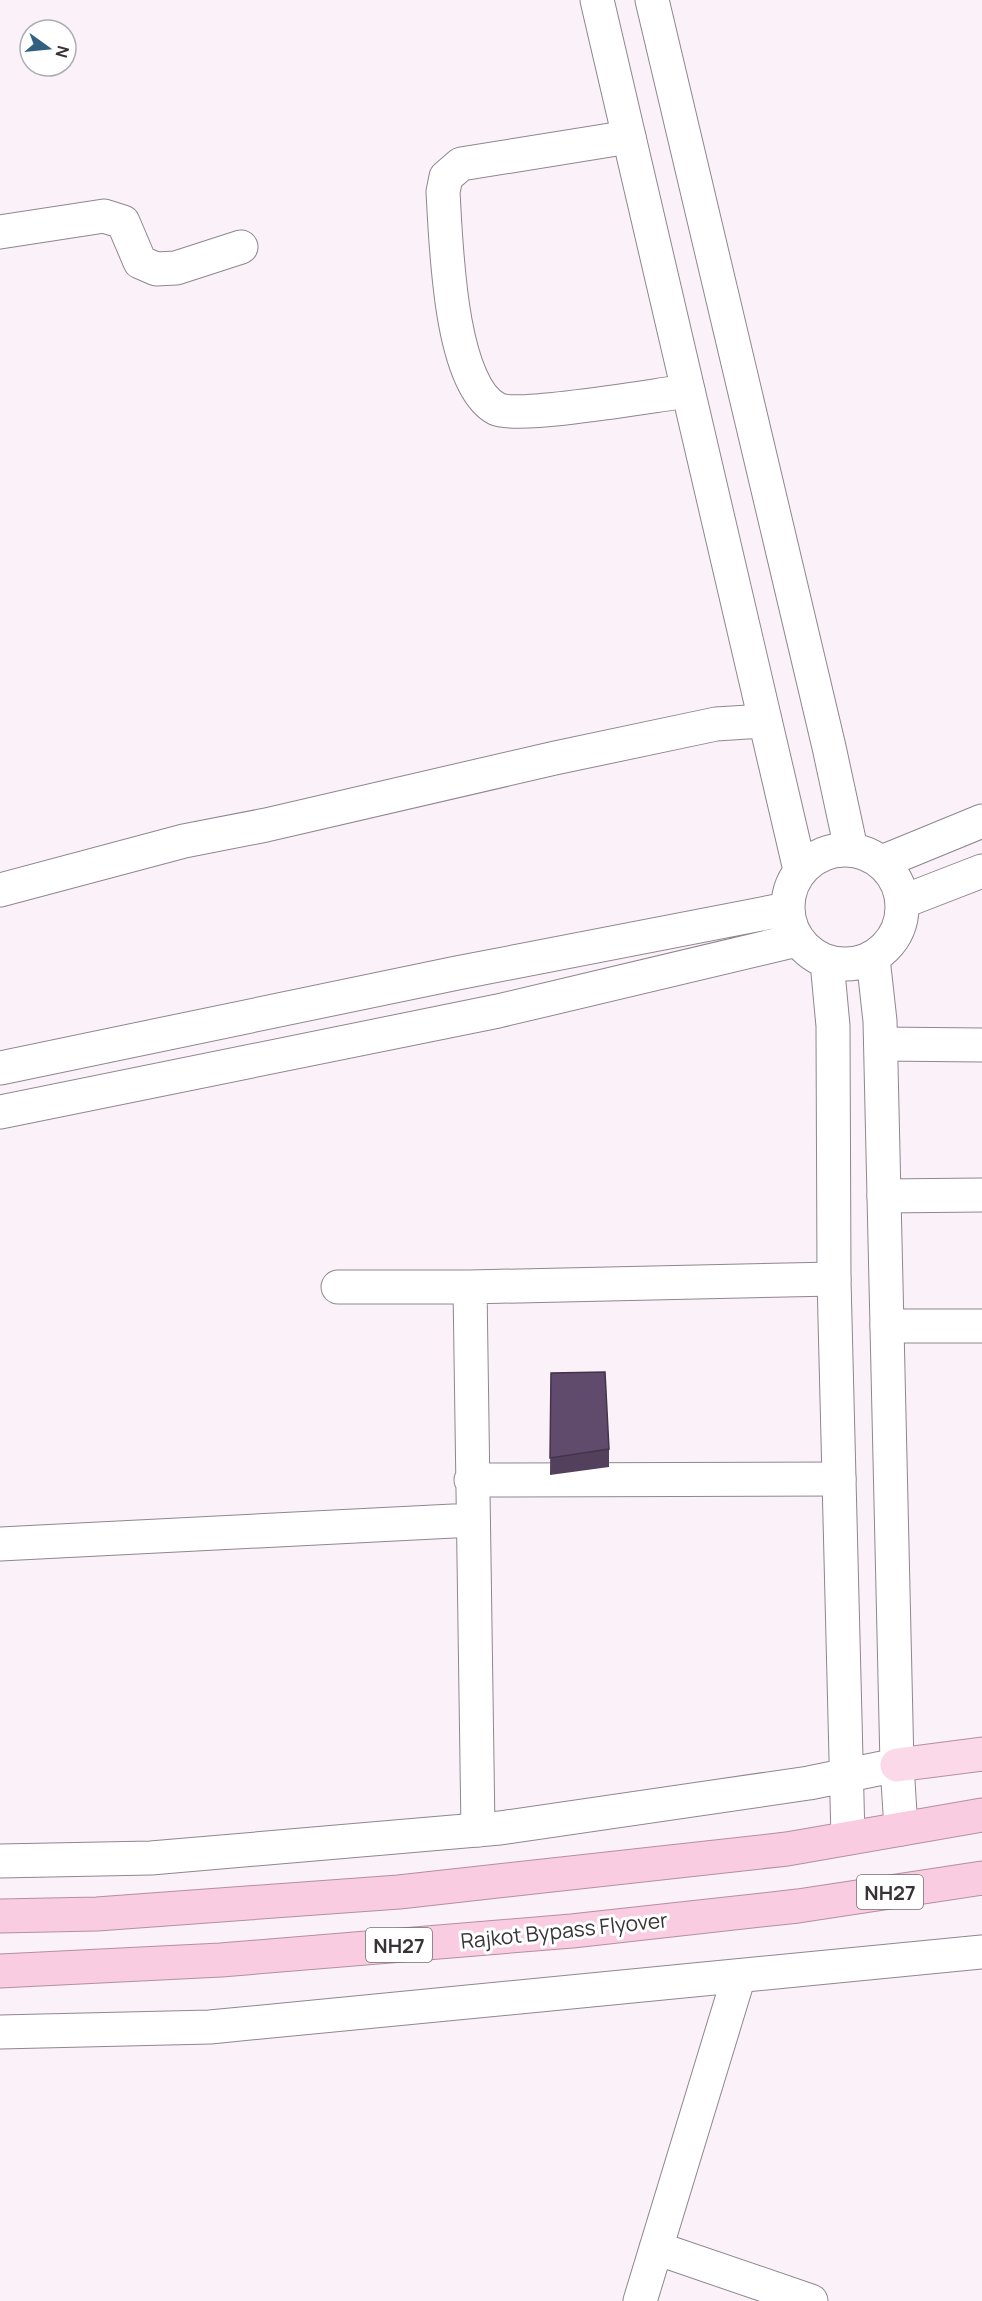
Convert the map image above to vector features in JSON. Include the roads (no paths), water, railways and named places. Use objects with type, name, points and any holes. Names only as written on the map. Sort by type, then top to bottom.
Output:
[{"type":"highway","points":[[0,1916],[97,1914],[399,1892],[787,1849],[982,1815]]},
{"type":"highway","name":"Rajkot Bypass Flyover","points":[[0,1971],[220,1960],[572,1931],[798,1906],[982,1878]]},
{"type":"main road","points":[[897,1765],[982,1754]]},
{"type":"street","points":[[597,0],[800,870]]},
{"type":"street","points":[[652,0],[829,747],[851,849]]},
{"type":"street","points":[[629,137],[461,164],[446,177],[442,192],[452,312],[470,375],[485,400],[498,410],[527,412],[688,391]]},
{"type":"street","points":[[0,232],[104,216],[123,222],[140,262],[156,269],[176,268],[240,247]]},
{"type":"street","points":[[0,890],[184,841],[266,825],[555,758],[716,724],[765,720]]},
{"type":"street","points":[[882,862],[982,821]]},
{"type":"street","points":[[851,849],[867,853],[882,862],[896,880],[902,902],[900,924],[890,943],[873,958],[850,964],[827,962],[810,954],[797,940],[787,909],[789,888],[800,870],[822,853],[851,849]]},
{"type":"street","points":[[902,902],[982,871]]},
{"type":"street","points":[[0,1068],[457,973],[787,909]]},
{"type":"street","points":[[0,1112],[498,1011],[797,940]]},
{"type":"street","points":[[873,958],[881,1044],[897,1765],[902,1829]]},
{"type":"street","points":[[827,962],[833,1026],[834,1279],[848,1838]]},
{"type":"street","points":[[881,1044],[982,1044]]},
{"type":"street","points":[[884,1196],[982,1195]]},
{"type":"street","points":[[338,1287],[470,1287],[834,1279]]},
{"type":"street","points":[[470,1287],[471,1480],[478,1830]]},
{"type":"street","points":[[887,1326],[982,1326]]},
{"type":"street","points":[[471,1480],[839,1479]]},
{"type":"street","points":[[0,1544],[472,1520]]},
{"type":"street","points":[[0,1861],[151,1858],[478,1830],[774,1788],[848,1776],[897,1765]]},
{"type":"street","points":[[0,2032],[210,2027],[982,1952]]},
{"type":"street","points":[[640,2301],[739,1976]]},
{"type":"street","points":[[656,2248],[811,2301]]}]
